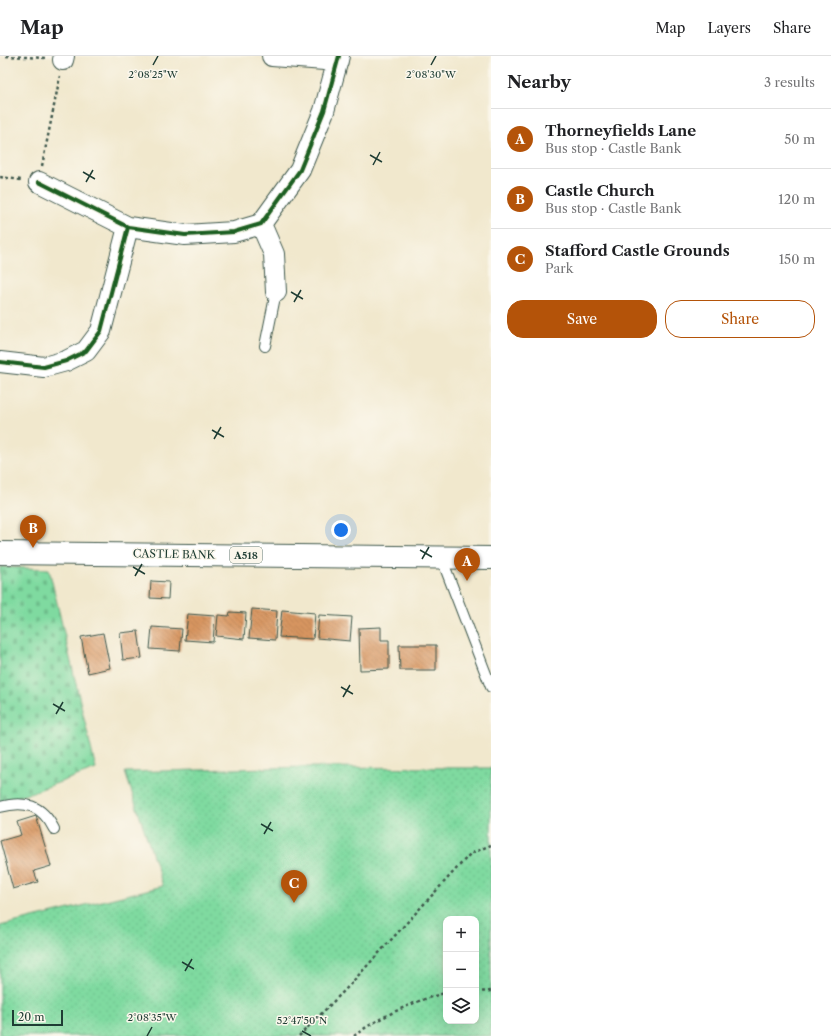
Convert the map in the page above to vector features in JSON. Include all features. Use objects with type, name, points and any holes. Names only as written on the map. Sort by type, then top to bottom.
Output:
[{"type":"highway","name":"CASTLE BANK","points":[[0,553],[491,558]]},
{"type":"street","points":[[39,182],[128,227],[185,235],[234,232],[261,224],[300,170],[324,112],[339,59],[272,56]]},
{"type":"street","points":[[261,224],[274,254],[276,292]]},
{"type":"street","points":[[0,362],[44,367],[66,362],[86,351],[101,331],[128,227]]},
{"type":"lane","points":[[265,346],[276,292]]},
{"type":"lane","points":[[441,558],[491,687]]},
{"type":"lane","points":[[0,807],[19,803],[29,804],[41,812],[50,821],[54,829]]},
{"type":"path","points":[[6,56],[63,58],[39,182]]},
{"type":"path","points":[[300,1036],[344,991],[470,854],[491,845]]},
{"type":"path","points":[[479,992],[491,992]]},
{"type":"path","points":[[354,1036],[385,1017],[443,994]]},
{"type":"green space","points":[[0,567],[49,569],[96,769],[0,804]]},
{"type":"green space","points":[[304,767],[491,768],[491,1036],[0,1036],[0,926],[163,886],[125,772]]},
{"type":"building","points":[[151,581],[169,582],[168,599],[150,598]]},
{"type":"building","points":[[252,609],[277,611],[275,640],[249,638]]},
{"type":"building","points":[[282,610],[315,613],[313,639],[279,637]]},
{"type":"building","points":[[230,612],[246,613],[244,639],[216,636],[218,615],[229,616]]},
{"type":"building","points":[[188,614],[215,616],[213,642],[185,640]]},
{"type":"building","points":[[319,615],[352,617],[350,641],[317,638]]},
{"type":"building","points":[[152,627],[182,629],[180,651],[150,649]]},
{"type":"building","points":[[381,627],[381,640],[389,640],[389,669],[360,670],[359,628]]},
{"type":"building","points":[[138,631],[142,658],[123,660],[120,633]]},
{"type":"building","points":[[103,633],[110,668],[88,673],[81,637]]},
{"type":"building","points":[[399,645],[436,645],[436,670],[400,670]]},
{"type":"building","points":[[36,816],[51,866],[34,871],[38,882],[13,889],[0,841],[21,835],[17,822]]},
{"type":"cycle path","points":[[39,182],[128,227],[185,235],[234,232],[261,224],[300,170],[324,111],[339,56]]},
{"type":"cycle path","points":[[0,362],[44,367],[66,361],[86,351],[101,331],[128,227]]},
{"type":"place","name":"Castle Church","points":[[33,548]]},
{"type":"place","name":"Thorneyfields Lane","points":[[467,581]]},
{"type":"place","name":"Stafford Castle Grounds","points":[[294,903]]}]
